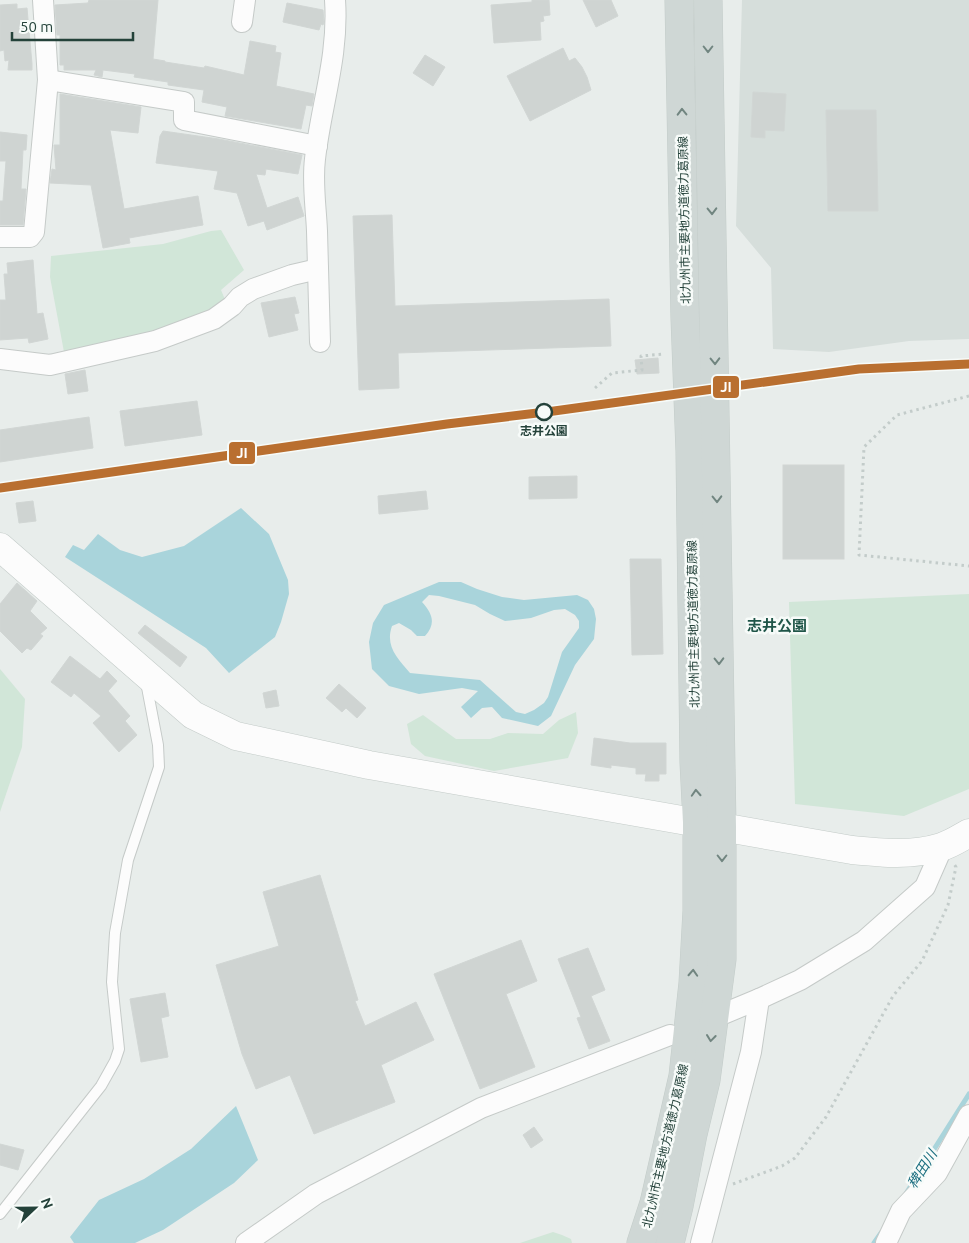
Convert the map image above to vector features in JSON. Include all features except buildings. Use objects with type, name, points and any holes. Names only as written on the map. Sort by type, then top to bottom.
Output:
[{"type":"main road","name":"北九州市主要地方道徳力葛原線","points":[[679,0],[685,318],[703,451]]},
{"type":"main road","name":"北九州市主要地方道徳力葛原線","points":[[670,1243],[706,1080],[722,959],[710,824],[703,451],[714,312],[708,0]]},
{"type":"main road","name":"北九州市主要地方道徳力葛原線","points":[[642,1243],[654,1203],[683,1076],[693,983],[697,911],[710,824]]},
{"type":"street","points":[[0,237],[30,237],[34,232],[48,80],[43,0]]},
{"type":"street","points":[[242,22],[245,0]]},
{"type":"street","points":[[320,342],[313,182],[317,146],[333,60],[337,20],[334,0]]},
{"type":"street","points":[[48,80],[184,102],[184,120],[317,146]]},
{"type":"street","points":[[0,359],[50,365],[155,341],[214,319],[240,297],[254,289],[292,275],[318,269]]},
{"type":"street","points":[[0,547],[193,715],[236,736],[369,765],[852,850],[896,854],[927,850],[943,846],[969,833]]},
{"type":"street","points":[[723,1014],[800,980],[864,941],[925,886],[943,846]]},
{"type":"street","points":[[701,1243],[751,1052],[759,999]]},
{"type":"street","points":[[246,1243],[316,1194],[481,1108],[670,1035]]},
{"type":"street","points":[[886,1243],[901,1211],[937,1173],[969,1115]]},
{"type":"lane","points":[[0,1214],[101,1086],[115,1061],[119,1049],[112,982],[115,933],[128,860],[159,767],[158,746],[144,674]]},
{"type":"path","points":[[594,388],[612,373],[642,370],[641,356],[671,354]]},
{"type":"path","points":[[969,396],[897,415],[864,447],[859,556],[969,566]]},
{"type":"path","points":[[716,1190],[782,1166],[795,1158],[826,1118],[893,996],[922,961],[948,905],[956,867],[943,846]]},
{"type":"shaded area","points":[[742,0],[969,0],[969,339],[909,341],[829,352],[773,349],[771,268],[736,226]]},
{"type":"green space","points":[[221,230],[244,270],[221,290],[226,302],[167,329],[64,352],[50,277],[51,256],[163,244]]},
{"type":"green space","points":[[969,594],[969,789],[904,816],[795,804],[789,602]]},
{"type":"green space","points":[[0,669],[25,699],[22,747],[0,812]]},
{"type":"green space","points":[[576,712],[578,733],[568,758],[494,771],[425,756],[411,744],[407,724],[423,715],[456,739],[490,739],[508,733],[543,734],[559,720]]},
{"type":"green space","points":[[553,1232],[571,1239],[572,1243],[520,1243]]},
{"type":"water","points":[[241,508],[269,534],[288,580],[289,594],[275,637],[229,673],[206,648],[65,557],[73,545],[84,550],[98,534],[120,550],[142,557],[184,546]]},
{"type":"water","points":[[439,582],[461,582],[502,597],[524,600],[577,595],[588,600],[594,609],[596,619],[594,639],[575,665],[551,716],[538,726],[502,718],[492,707],[482,708],[471,718],[461,707],[478,691],[462,688],[419,694],[389,686],[372,669],[369,642],[373,623],[384,605]],"holes":[[[429,595],[475,605],[505,621],[531,618],[554,610],[565,609],[575,615],[579,621],[579,628],[562,652],[548,697],[544,703],[525,714],[516,712],[480,680],[410,673],[391,646],[390,633],[392,626],[399,623],[417,636],[425,636],[431,627],[432,619],[422,602]]]},
{"type":"water","points":[[236,1106],[258,1160],[234,1183],[163,1230],[135,1243],[74,1243],[70,1237],[99,1200],[144,1179],[191,1149]]},
{"type":"waterway","name":"稗田川","points":[[907,1192],[969,1094]]},
{"type":"waterway","name":"稗田川","points":[[874,1243],[881,1233]]},
{"type":"transit line","name":"JI","points":[[0,488],[447,424],[859,369],[969,364]]},
{"type":"place","name":"志井公園","points":[[544,412]]},
{"type":"district","name":"志井公園","points":[[777,625]]}]
